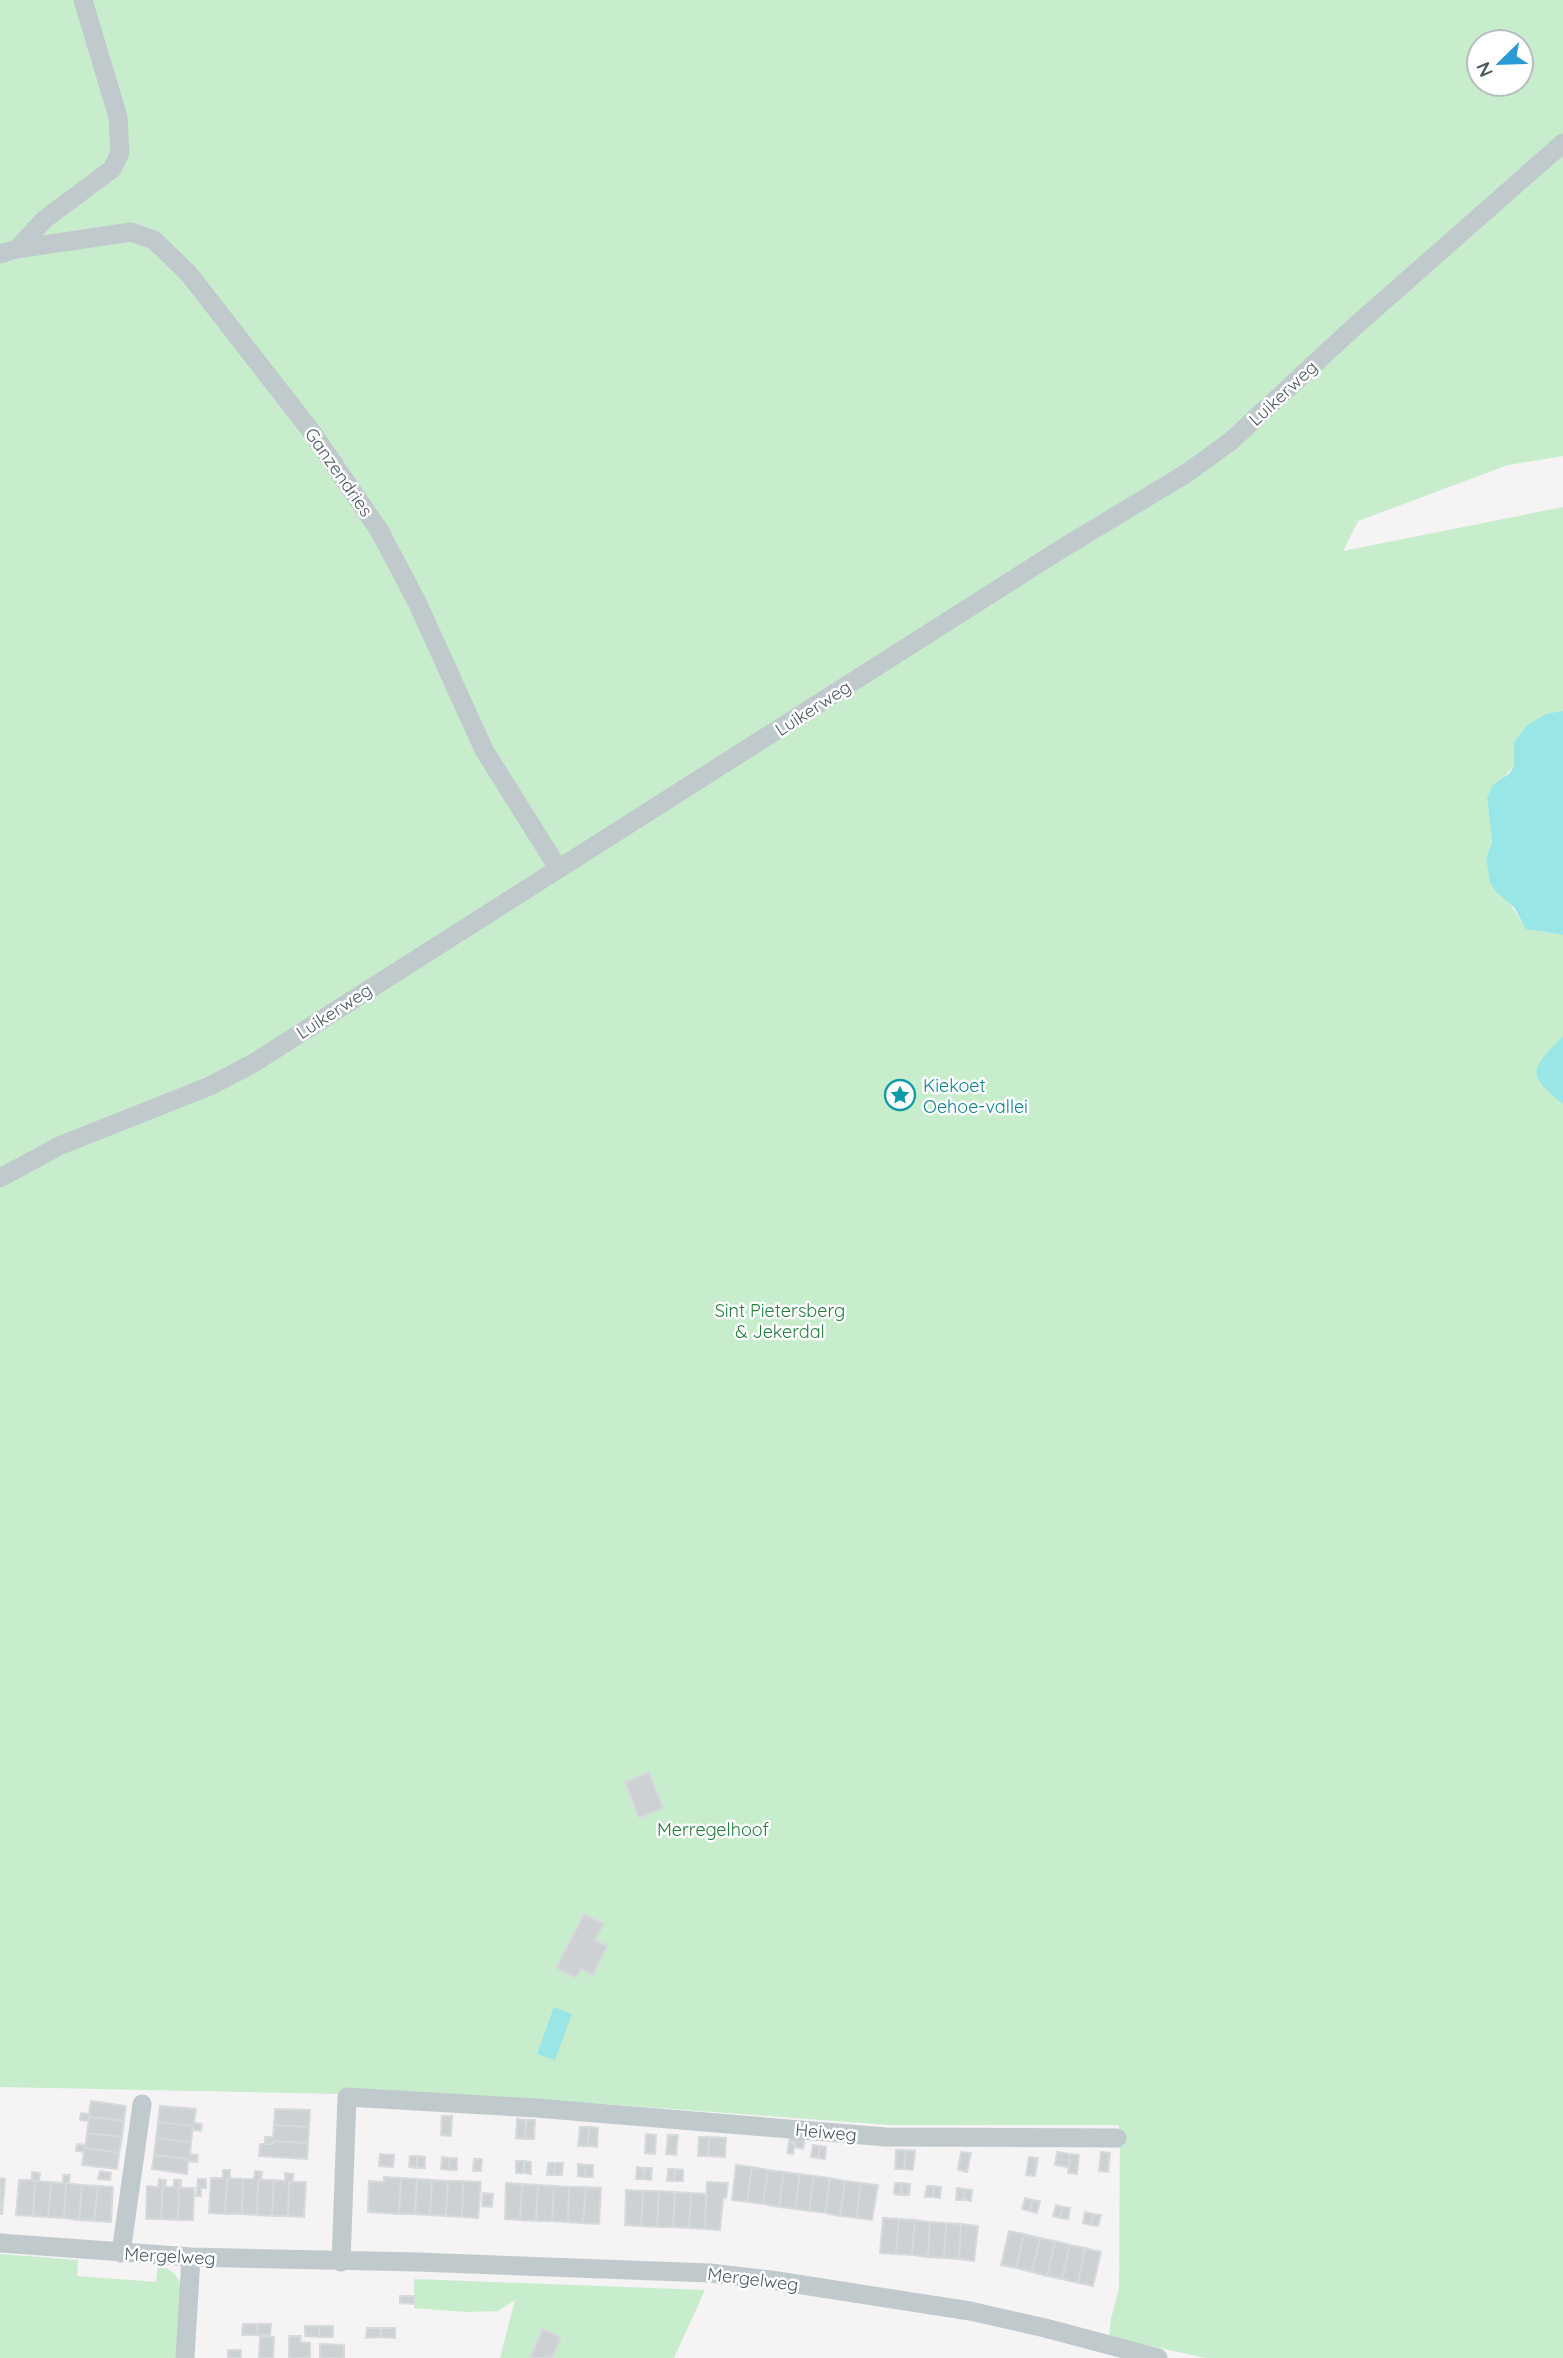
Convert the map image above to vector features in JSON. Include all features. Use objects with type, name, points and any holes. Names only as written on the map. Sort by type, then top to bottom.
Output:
[{"type":"street","points":[[9,252],[45,219],[111,169],[120,153],[118,117],[83,0]]},
{"type":"street","name":"Luikerweg","points":[[0,1178],[59,1146],[210,1086],[252,1064],[1058,551],[1187,473],[1231,441],[1353,328],[1563,143]]},
{"type":"street","name":"Ganzendries","points":[[9,252],[131,232],[154,240],[189,274],[311,431],[379,530],[422,612],[484,750],[558,868]]},
{"type":"street","name":"Heiweg","points":[[341,2262],[347,2098],[541,2101],[886,2137],[1117,2138]]},
{"type":"street","points":[[121,2253],[142,2104]]},
{"type":"street","name":"Mergelweg","points":[[0,2243],[191,2258],[580,2267],[710,2273],[970,2311],[1158,2358]]},
{"type":"street","points":[[185,2358],[191,2258]]},
{"type":"green space","name":"Sint Pietersberg & Jekerdal","points":[[0,0],[1563,0],[1563,456],[1508,465],[1358,521],[1343,551],[1563,507],[1563,711],[1526,726],[1514,743],[1514,765],[1487,798],[1492,842],[1486,858],[1525,925],[1532,930],[1563,935],[1563,2358],[1206,2358],[1109,2337],[1119,2288],[1118,2125],[889,2125],[591,2103],[341,2094],[0,2087]]},
{"type":"green space","points":[[0,2254],[78,2260],[77,2276],[156,2282],[158,2265],[167,2269],[175,2275],[181,2287],[180,2358],[0,2358]]},
{"type":"green space","points":[[414,2279],[705,2290],[674,2358],[500,2358],[515,2300],[498,2311],[466,2312],[414,2308]]},
{"type":"water","points":[[1563,711],[1563,935],[1526,929],[1514,907],[1496,892],[1490,882],[1486,858],[1492,842],[1487,798],[1493,785],[1510,773],[1514,765],[1514,743],[1526,726],[1546,714]]},
{"type":"water","points":[[1563,1036],[1563,1104],[1542,1084],[1537,1077],[1537,1070],[1539,1063]]},
{"type":"water","points":[[554,2007],[572,2014],[555,2060],[537,2054]]},
{"type":"building","points":[[649,1772],[663,1808],[639,1818],[625,1782]]},
{"type":"building","points":[[584,1914],[604,1924],[595,1940],[607,1946],[593,1975],[581,1969],[576,1978],[556,1968]]},
{"type":"building","points":[[91,2101],[126,2106],[124,2121],[89,2117],[88,2121],[80,2120],[81,2113],[89,2114]]},
{"type":"building","points":[[160,2106],[196,2109],[194,2123],[202,2124],[201,2131],[193,2130],[193,2126],[158,2122]]},
{"type":"building","points":[[275,2109],[310,2110],[309,2127],[274,2125]]},
{"type":"building","points":[[442,2116],[452,2116],[451,2136],[441,2135]]},
{"type":"building","points":[[89,2117],[124,2121],[122,2137],[87,2133]]},
{"type":"building","points":[[517,2119],[526,2120],[525,2139],[516,2138]]},
{"type":"building","points":[[526,2120],[535,2120],[534,2139],[525,2139]]},
{"type":"building","points":[[158,2122],[193,2126],[191,2142],[156,2138]]},
{"type":"building","points":[[274,2125],[309,2127],[308,2143],[273,2141],[273,2144],[265,2144],[265,2137],[273,2137]]},
{"type":"building","points":[[580,2127],[589,2127],[588,2146],[578,2146]]},
{"type":"building","points":[[589,2127],[598,2128],[597,2147],[588,2146]]},
{"type":"building","points":[[87,2133],[122,2137],[119,2153],[85,2148]]},
{"type":"building","points":[[646,2134],[656,2135],[655,2154],[645,2153]]},
{"type":"building","points":[[668,2135],[678,2135],[676,2155],[666,2154]]},
{"type":"building","points":[[790,2135],[805,2137],[803,2149],[789,2142]]},
{"type":"building","points":[[699,2137],[709,2137],[708,2156],[698,2156]]},
{"type":"building","points":[[709,2137],[726,2138],[725,2157],[708,2156]]},
{"type":"building","points":[[156,2138],[191,2142],[190,2154],[198,2155],[197,2162],[154,2155]]},
{"type":"building","points":[[273,2141],[308,2143],[307,2159],[259,2156],[260,2144],[273,2144]]},
{"type":"building","points":[[789,2142],[795,2143],[793,2154],[787,2153]]},
{"type":"building","points":[[77,2144],[85,2145],[85,2148],[119,2153],[117,2169],[82,2165],[84,2152],[76,2151]]},
{"type":"building","points":[[813,2145],[820,2146],[818,2158],[811,2157]]},
{"type":"building","points":[[820,2146],[826,2147],[825,2159],[818,2158]]},
{"type":"building","points":[[896,2150],[906,2150],[904,2169],[895,2169]]},
{"type":"building","points":[[906,2150],[915,2151],[913,2170],[904,2169]]},
{"type":"building","points":[[961,2152],[971,2153],[967,2172],[958,2170]]},
{"type":"building","points":[[1057,2152],[1070,2154],[1068,2167],[1055,2165]]},
{"type":"building","points":[[1101,2152],[1110,2153],[1108,2172],[1099,2171]]},
{"type":"building","points":[[380,2154],[394,2155],[393,2167],[379,2166]]},
{"type":"building","points":[[1070,2154],[1079,2155],[1077,2174],[1068,2173]]},
{"type":"building","points":[[154,2155],[188,2159],[187,2174],[152,2169]]},
{"type":"building","points":[[410,2156],[417,2156],[417,2168],[409,2167]]},
{"type":"building","points":[[417,2156],[425,2157],[425,2168],[417,2168]]},
{"type":"building","points":[[442,2157],[450,2158],[449,2170],[441,2169]]},
{"type":"building","points":[[1029,2157],[1038,2158],[1035,2176],[1026,2175]]},
{"type":"building","points":[[450,2158],[457,2158],[457,2170],[449,2170]]},
{"type":"building","points":[[474,2159],[482,2159],[481,2171],[473,2171]]},
{"type":"building","points":[[516,2161],[524,2161],[524,2173],[516,2173]]},
{"type":"building","points":[[524,2161],[531,2162],[531,2174],[524,2173]]},
{"type":"building","points":[[548,2163],[555,2163],[554,2175],[547,2175]]},
{"type":"building","points":[[555,2163],[563,2163],[562,2175],[554,2175]]},
{"type":"building","points":[[578,2164],[586,2165],[585,2177],[578,2176]]},
{"type":"building","points":[[586,2165],[593,2165],[593,2177],[585,2177]]},
{"type":"building","points":[[736,2165],[752,2167],[747,2202],[732,2200]]},
{"type":"building","points":[[637,2167],[644,2168],[643,2179],[636,2179]]},
{"type":"building","points":[[752,2167],[768,2170],[763,2204],[747,2202]]},
{"type":"building","points":[[644,2168],[652,2168],[651,2180],[643,2179]]},
{"type":"building","points":[[668,2169],[675,2169],[674,2181],[667,2181]]},
{"type":"building","points":[[675,2169],[683,2170],[683,2181],[674,2181]]},
{"type":"building","points":[[223,2170],[230,2170],[225,2214],[209,2213],[211,2178],[223,2178]]},
{"type":"building","points":[[768,2170],[784,2172],[779,2207],[763,2204]]},
{"type":"building","points":[[100,2171],[111,2173],[110,2180],[98,2179]]},
{"type":"building","points":[[255,2171],[262,2172],[261,2180],[258,2180],[257,2215],[242,2214],[243,2179],[254,2179]]},
{"type":"building","points":[[32,2172],[40,2173],[39,2181],[35,2181],[33,2216],[16,2215],[19,2180],[32,2180]]},
{"type":"building","points":[[784,2172],[800,2174],[795,2209],[779,2207]]},
{"type":"building","points":[[285,2173],[293,2174],[293,2182],[289,2182],[288,2216],[272,2216],[274,2180],[285,2181]]},
{"type":"building","points":[[800,2174],[814,2176],[809,2211],[795,2209]]},
{"type":"building","points":[[63,2175],[70,2175],[69,2183],[66,2183],[64,2218],[48,2217],[51,2182],[63,2183]]},
{"type":"building","points":[[814,2176],[830,2178],[825,2213],[809,2211]]},
{"type":"building","points":[[384,2177],[401,2178],[399,2214],[368,2212],[369,2181],[384,2182]]},
{"type":"building","points":[[0,2178],[5,2179],[2,2214],[0,2214]]},
{"type":"building","points":[[227,2178],[243,2179],[242,2214],[225,2214]]},
{"type":"building","points":[[401,2178],[417,2179],[415,2214],[399,2214]]},
{"type":"building","points":[[830,2178],[845,2181],[840,2216],[825,2213]]},
{"type":"building","points":[[159,2179],[163,2180],[161,2219],[146,2219],[147,2186],[158,2187]]},
{"type":"building","points":[[198,2179],[206,2179],[206,2188],[201,2188],[201,2196],[196,2196]]},
{"type":"building","points":[[417,2179],[432,2180],[430,2215],[415,2214]]},
{"type":"building","points":[[163,2180],[166,2180],[165,2187],[174,2187],[174,2180],[179,2180],[178,2220],[161,2219]]},
{"type":"building","points":[[179,2180],[181,2188],[194,2188],[193,2220],[178,2220]]},
{"type":"building","points":[[258,2180],[274,2180],[272,2216],[257,2215]]},
{"type":"building","points":[[432,2180],[448,2181],[446,2216],[430,2215]]},
{"type":"building","points":[[35,2181],[51,2182],[48,2217],[33,2216]]},
{"type":"building","points":[[448,2181],[463,2181],[462,2217],[446,2216]]},
{"type":"building","points":[[463,2181],[481,2182],[478,2218],[462,2217]]},
{"type":"building","points":[[845,2181],[861,2183],[856,2218],[840,2216]]},
{"type":"building","points":[[289,2182],[306,2182],[304,2217],[288,2216]]},
{"type":"building","points":[[707,2182],[728,2183],[726,2198],[723,2198],[720,2230],[705,2229]]},
{"type":"building","points":[[66,2183],[82,2185],[79,2220],[64,2218]]},
{"type":"building","points":[[506,2183],[522,2184],[520,2220],[505,2219]]},
{"type":"building","points":[[861,2183],[878,2185],[872,2220],[856,2218]]},
{"type":"building","points":[[895,2183],[902,2183],[901,2195],[894,2194]]},
{"type":"building","points":[[902,2183],[910,2184],[909,2195],[901,2195]]},
{"type":"building","points":[[522,2184],[538,2185],[536,2221],[520,2220]]},
{"type":"building","points":[[82,2185],[98,2186],[94,2221],[79,2220]]},
{"type":"building","points":[[538,2185],[554,2186],[552,2221],[536,2221]]},
{"type":"building","points":[[98,2186],[113,2187],[111,2222],[94,2221]]},
{"type":"building","points":[[554,2186],[569,2187],[568,2222],[552,2221]]},
{"type":"building","points":[[927,2186],[934,2186],[933,2197],[925,2197]]},
{"type":"building","points":[[934,2186],[941,2187],[940,2198],[933,2197]]},
{"type":"building","points":[[569,2187],[586,2187],[583,2223],[568,2222]]},
{"type":"building","points":[[586,2187],[601,2188],[599,2224],[583,2223]]},
{"type":"building","points":[[957,2188],[965,2189],[964,2200],[956,2200]]},
{"type":"building","points":[[965,2189],[972,2190],[971,2201],[964,2200]]},
{"type":"building","points":[[626,2190],[643,2191],[641,2226],[625,2225]]},
{"type":"building","points":[[643,2191],[659,2191],[657,2227],[641,2226]]},
{"type":"building","points":[[659,2191],[675,2192],[673,2227],[657,2227]]},
{"type":"building","points":[[675,2192],[691,2193],[689,2228],[673,2227]]},
{"type":"building","points":[[483,2193],[493,2194],[492,2207],[482,2206]]},
{"type":"building","points":[[691,2193],[706,2194],[705,2229],[689,2228]]},
{"type":"building","points":[[1025,2198],[1032,2200],[1030,2211],[1022,2209]]},
{"type":"building","points":[[1032,2200],[1040,2201],[1037,2213],[1030,2211]]},
{"type":"building","points":[[1056,2205],[1063,2207],[1060,2218],[1053,2216]]},
{"type":"building","points":[[1063,2207],[1070,2208],[1068,2219],[1060,2218]]},
{"type":"building","points":[[1085,2212],[1093,2214],[1091,2225],[1083,2223]]},
{"type":"building","points":[[1093,2214],[1101,2215],[1098,2226],[1091,2225]]},
{"type":"building","points":[[883,2218],[899,2219],[896,2254],[880,2253]]},
{"type":"building","points":[[899,2219],[915,2220],[912,2255],[896,2254]]},
{"type":"building","points":[[915,2220],[930,2222],[928,2257],[912,2255]]},
{"type":"building","points":[[930,2222],[946,2223],[944,2258],[928,2257]]},
{"type":"building","points":[[946,2223],[961,2224],[959,2259],[944,2258]]},
{"type":"building","points":[[961,2224],[978,2226],[974,2261],[959,2259]]},
{"type":"building","points":[[1009,2231],[1024,2234],[1016,2268],[1001,2265]]},
{"type":"building","points":[[1024,2234],[1040,2238],[1032,2272],[1016,2268]]},
{"type":"building","points":[[1040,2238],[1055,2241],[1047,2276],[1032,2272]]},
{"type":"building","points":[[1055,2241],[1070,2245],[1062,2279],[1047,2276]]},
{"type":"building","points":[[1070,2245],[1085,2248],[1078,2283],[1062,2279]]},
{"type":"building","points":[[1085,2248],[1101,2252],[1093,2286],[1078,2283]]},
{"type":"building","points":[[400,2296],[415,2296],[414,2304],[400,2303]]},
{"type":"building","points":[[243,2324],[257,2324],[257,2335],[242,2335]]},
{"type":"building","points":[[257,2324],[271,2324],[270,2335],[257,2335]]},
{"type":"building","points":[[305,2326],[319,2326],[319,2337],[305,2336]]},
{"type":"building","points":[[319,2326],[333,2326],[333,2337],[319,2337]]},
{"type":"building","points":[[367,2328],[381,2328],[381,2337],[366,2338]]},
{"type":"building","points":[[381,2328],[395,2328],[395,2338],[381,2337]]},
{"type":"building","points":[[542,2329],[561,2337],[552,2358],[530,2358]]},
{"type":"building","points":[[289,2336],[301,2336],[300,2342],[310,2343],[310,2358],[289,2358]]},
{"type":"building","points":[[260,2337],[274,2337],[273,2358],[259,2358]]},
{"type":"building","points":[[320,2344],[344,2345],[344,2358],[320,2358]]},
{"type":"building","points":[[228,2350],[241,2350],[241,2358],[228,2358]]},
{"type":"place","name":"Kiekoet Oehoe-vallei","points":[[900,1095]]},
{"type":"park label","name":"Merregelhoof","points":[[713,1829]]}]
